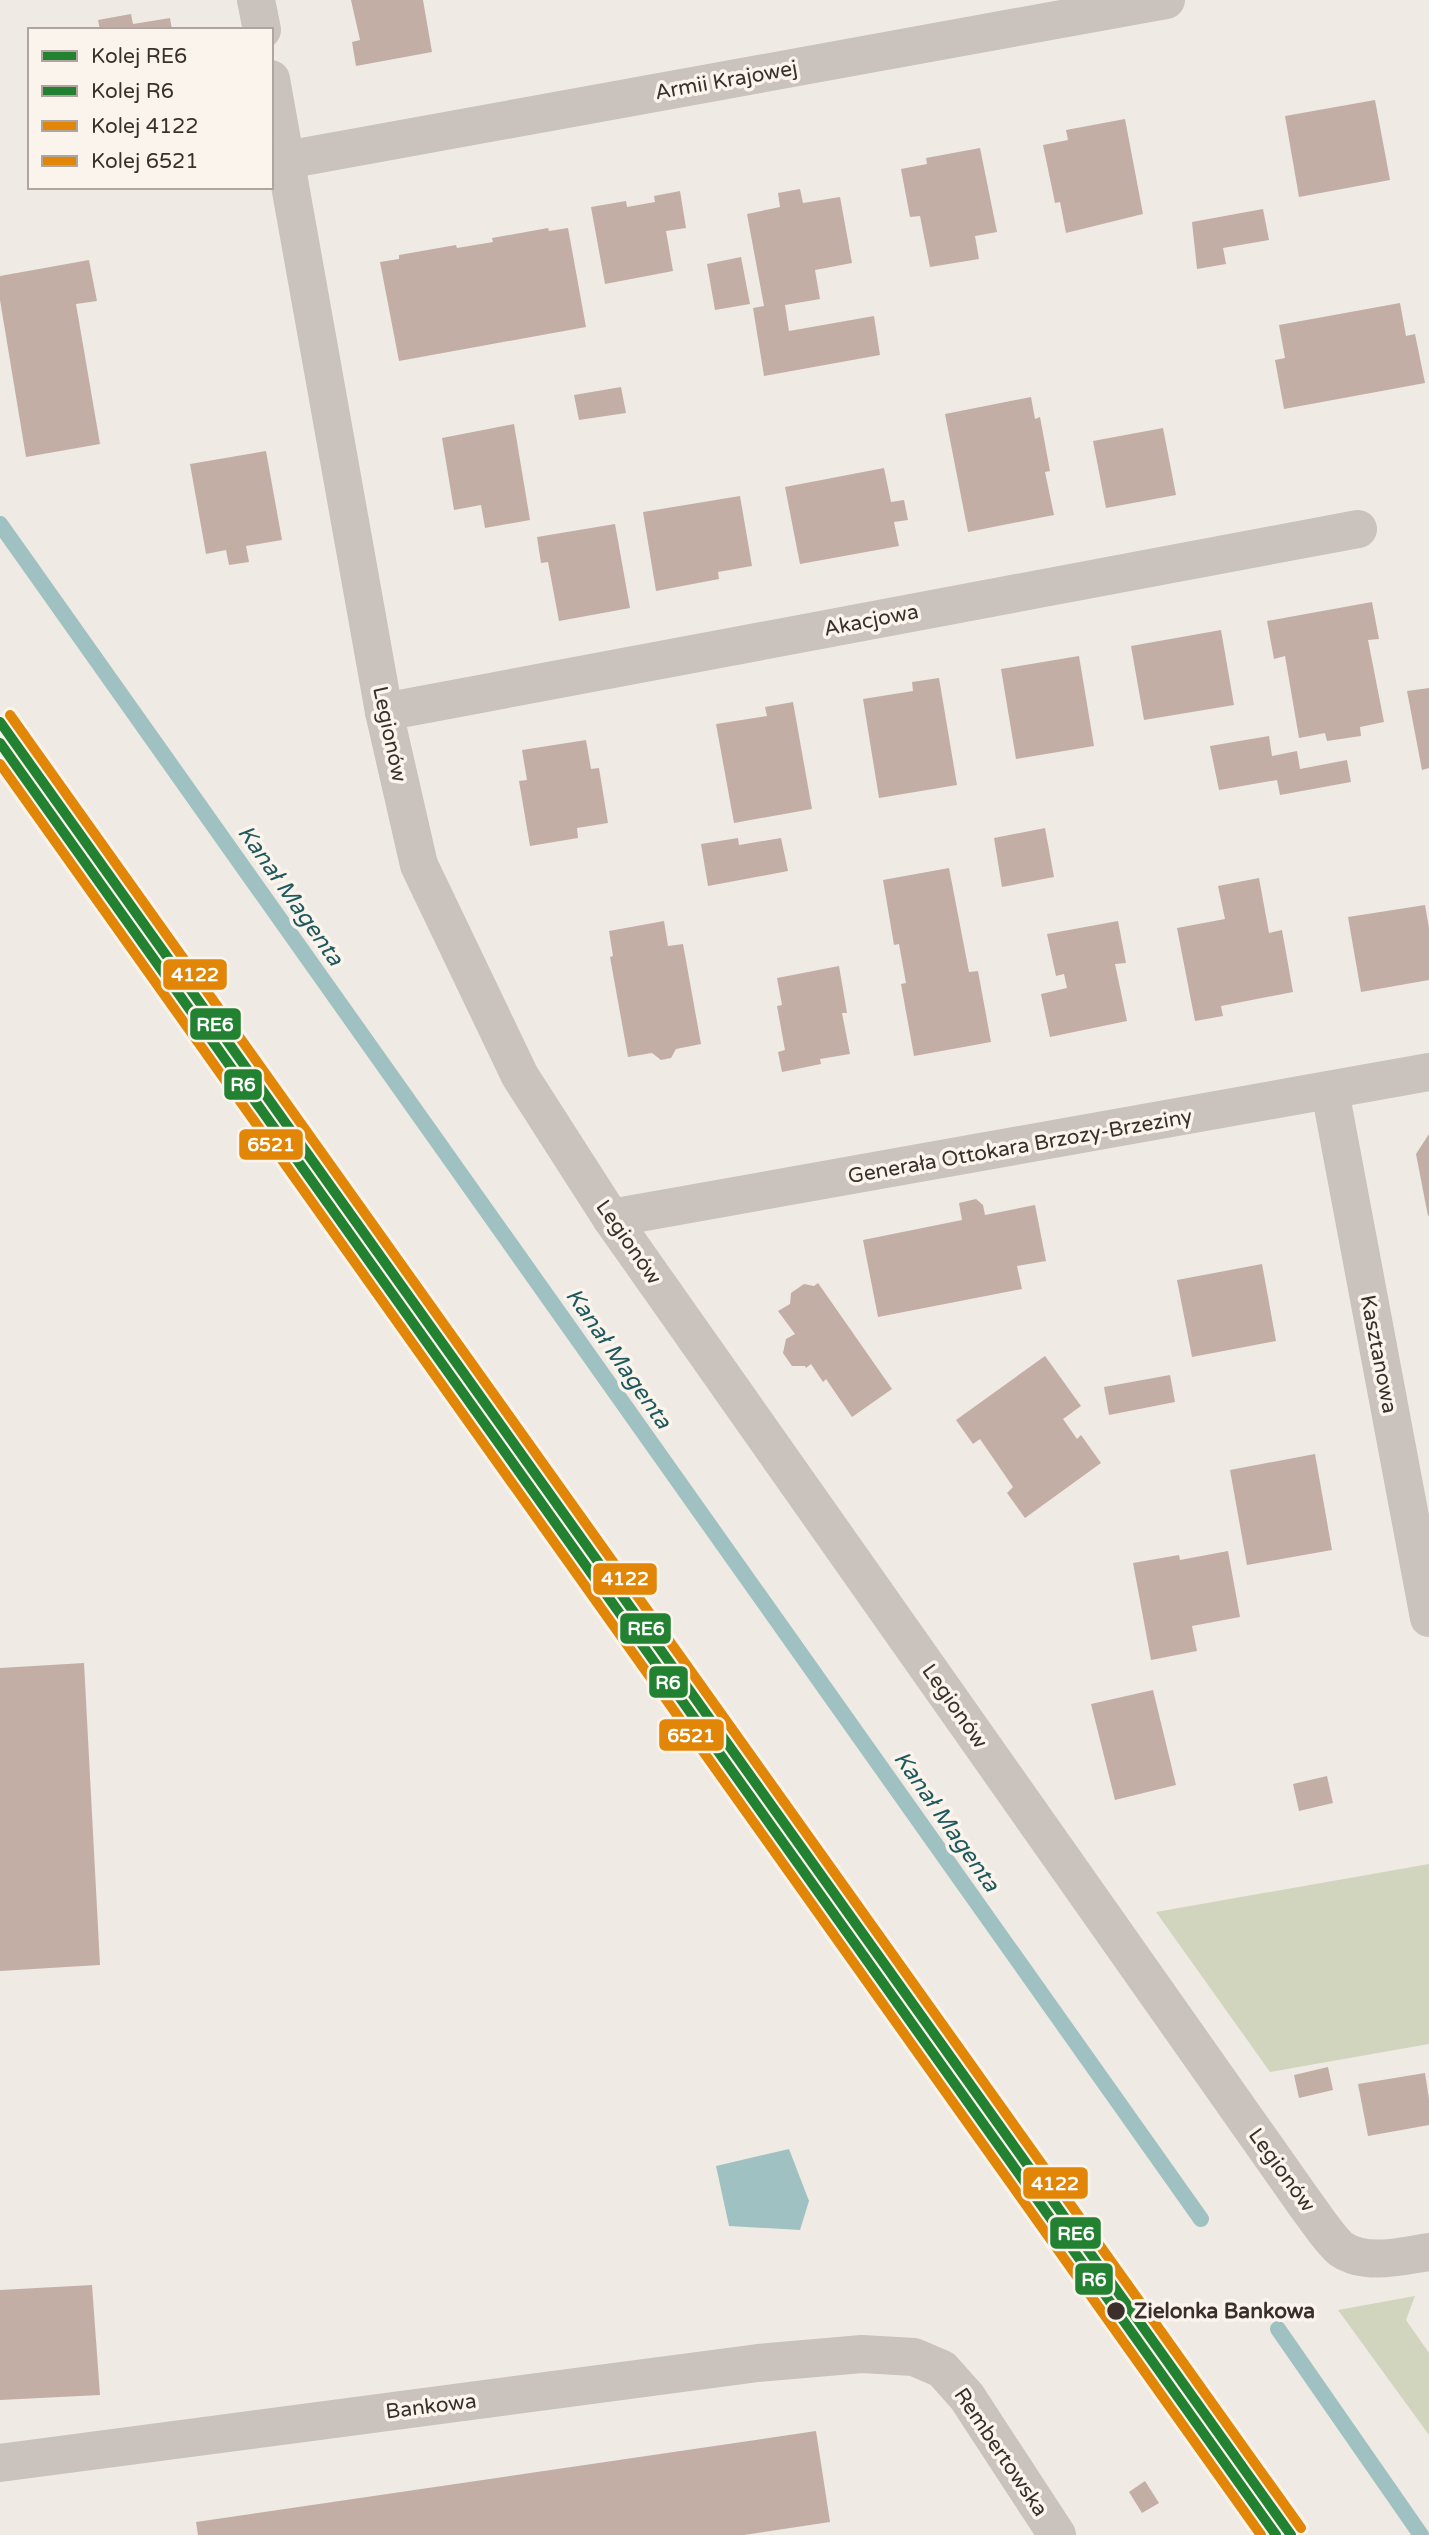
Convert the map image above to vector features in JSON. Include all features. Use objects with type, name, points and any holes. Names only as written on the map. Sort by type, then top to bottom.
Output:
[{"type":"street","points":[[256,0],[262,28]]},
{"type":"street","name":"Armii Krajowej","points":[[286,160],[1166,0]]},
{"type":"street","name":"Legionów","points":[[273,90],[384,712],[419,865],[520,1076],[611,1218],[1306,2205],[1341,2248],[1362,2257],[1389,2258],[1429,2252]]},
{"type":"street","name":"Akacjowa","points":[[384,712],[1358,529]]},
{"type":"street","name":"Generała Ottokara Brzozy-Brzeziny","points":[[611,1218],[1429,1072]]},
{"type":"street","name":"Kasztanowa","points":[[1330,1091],[1429,1618]]},
{"type":"street","name":"Bankowa","points":[[0,2463],[758,2363],[862,2354]]},
{"type":"street","name":"Rembertowska","points":[[862,2354],[914,2357],[942,2369],[967,2397],[1057,2535]]},
{"type":"green space","points":[[1429,1864],[1429,2044],[1270,2072],[1156,1912]]},
{"type":"green space","points":[[1415,2296],[1406,2320],[1429,2353],[1429,2435],[1338,2310]]},
{"type":"water","points":[[789,2149],[809,2201],[800,2230],[729,2226],[716,2166]]},
{"type":"building","points":[[351,0],[423,0],[432,52],[356,66],[352,42],[360,40]]},
{"type":"building","points":[[131,14],[133,24],[170,18],[172,28],[100,28],[98,20]]},
{"type":"building","points":[[1375,100],[1390,180],[1299,197],[1285,116]]},
{"type":"building","points":[[1125,119],[1143,214],[1066,233],[1060,202],[1055,203],[1043,145],[1068,140],[1066,130]]},
{"type":"building","points":[[980,148],[997,232],[975,236],[979,259],[930,267],[920,216],[910,217],[901,169],[927,164],[926,158]]},
{"type":"building","points":[[800,189],[803,203],[840,197],[852,263],[815,270],[820,299],[785,305],[789,331],[874,316],[880,355],[764,376],[753,308],[764,306],[747,214],[780,207],[778,193]]},
{"type":"building","points":[[680,191],[686,228],[666,231],[673,271],[605,284],[591,207],[626,201],[627,207],[655,202],[654,196]]},
{"type":"building","points":[[1263,209],[1269,240],[1223,248],[1226,264],[1197,269],[1192,222]]},
{"type":"building","points":[[548,228],[549,231],[568,228],[586,327],[399,361],[380,262],[399,259],[399,255],[493,242],[492,238]]},
{"type":"building","points":[[741,257],[750,304],[715,310],[707,264]]},
{"type":"building","points":[[89,260],[97,301],[76,304],[100,444],[26,457],[0,300],[0,276]]},
{"type":"building","points":[[1400,303],[1406,336],[1415,334],[1425,383],[1284,409],[1275,360],[1285,358],[1279,325]]},
{"type":"building","points":[[621,387],[626,413],[579,420],[574,395]]},
{"type":"building","points":[[1031,397],[1035,419],[1040,417],[1050,471],[1045,472],[1054,515],[968,532],[945,414]]},
{"type":"building","points":[[514,424],[530,520],[485,528],[481,505],[454,510],[442,438]]},
{"type":"building","points":[[1163,428],[1176,495],[1106,508],[1093,441]]},
{"type":"building","points":[[266,451],[282,540],[246,546],[249,562],[229,565],[226,550],[206,554],[190,464]]},
{"type":"building","points":[[884,468],[891,502],[904,500],[908,520],[894,522],[899,546],[800,564],[785,487]]},
{"type":"building","points":[[740,496],[752,566],[718,572],[719,579],[656,591],[643,512]]},
{"type":"building","points":[[615,524],[630,608],[559,621],[548,562],[541,563],[537,537]]},
{"type":"building","points":[[1372,602],[1379,639],[1368,640],[1384,722],[1360,727],[1361,736],[1327,741],[1325,733],[1299,738],[1285,656],[1274,659],[1267,621]]},
{"type":"building","points":[[1221,630],[1234,705],[1144,720],[1131,646]]},
{"type":"building","points":[[1079,656],[1094,746],[1016,759],[1001,669]]},
{"type":"building","points":[[939,678],[957,785],[879,798],[863,699],[913,691],[912,682]]},
{"type":"building","points":[[1429,688],[1429,768],[1422,770],[1407,691]]},
{"type":"building","points":[[793,702],[812,809],[734,823],[716,724],[767,716],[765,707]]},
{"type":"building","points":[[1269,736],[1272,756],[1297,751],[1300,769],[1347,760],[1351,782],[1280,795],[1277,780],[1219,790],[1210,746]]},
{"type":"building","points":[[586,740],[591,769],[599,768],[608,823],[577,828],[578,838],[530,846],[519,781],[527,780],[522,750]]},
{"type":"building","points":[[1045,828],[1054,877],[1002,887],[994,838]]},
{"type":"building","points":[[738,838],[739,845],[781,838],[788,871],[708,886],[701,844]]},
{"type":"building","points":[[949,868],[969,972],[978,971],[991,1042],[914,1056],[901,984],[906,983],[899,944],[894,945],[883,880]]},
{"type":"building","points":[[1259,878],[1269,933],[1282,930],[1293,992],[1221,1006],[1223,1016],[1195,1021],[1177,928],[1225,919],[1218,886]]},
{"type":"building","points":[[1425,905],[1429,928],[1429,980],[1361,992],[1348,917]]},
{"type":"building","points":[[664,921],[668,946],[683,944],[701,1044],[676,1049],[671,1058],[661,1060],[652,1053],[628,1057],[610,957],[613,956],[609,931]]},
{"type":"building","points":[[1118,921],[1126,963],[1115,964],[1127,1021],[1050,1037],[1041,994],[1067,988],[1064,974],[1056,976],[1047,934]]},
{"type":"building","points":[[839,966],[847,1013],[842,1013],[850,1054],[820,1059],[821,1064],[782,1072],[778,1052],[785,1050],[777,1006],[782,1005],[777,978]]},
{"type":"building","points":[[1429,1134],[1429,1215],[1428,1216],[1416,1154]]},
{"type":"building","points":[[976,1199],[983,1205],[985,1215],[1035,1205],[1046,1261],[1017,1266],[1022,1289],[878,1317],[863,1240],[962,1220],[959,1203]]},
{"type":"building","points":[[1262,1264],[1276,1341],[1192,1357],[1177,1280]]},
{"type":"building","points":[[818,1283],[892,1389],[852,1417],[826,1379],[823,1382],[811,1364],[806,1368],[792,1366],[783,1353],[786,1339],[795,1334],[778,1311],[790,1304],[791,1293],[804,1284],[814,1286]]},
{"type":"building","points":[[1045,1356],[1081,1406],[1063,1419],[1077,1439],[1081,1435],[1101,1463],[1025,1518],[1007,1493],[1013,1487],[980,1439],[973,1444],[956,1420]]},
{"type":"building","points":[[1170,1375],[1175,1402],[1109,1415],[1104,1387]]},
{"type":"building","points":[[1315,1454],[1332,1550],[1247,1565],[1230,1470]]},
{"type":"building","points":[[1228,1551],[1240,1617],[1192,1626],[1197,1651],[1151,1660],[1133,1563],[1179,1555],[1180,1560]]},
{"type":"building","points":[[84,1663],[100,1965],[0,1971],[0,1668]]},
{"type":"building","points":[[1153,1690],[1176,1785],[1115,1800],[1091,1704]]},
{"type":"building","points":[[1327,1776],[1333,1803],[1299,1811],[1293,1784]]},
{"type":"building","points":[[1328,2067],[1333,2090],[1299,2098],[1294,2075]]},
{"type":"building","points":[[1425,2073],[1429,2125],[1368,2136],[1358,2084]]},
{"type":"building","points":[[92,2285],[100,2395],[0,2400],[0,2290]]},
{"type":"building","points":[[816,2431],[830,2522],[744,2535],[198,2535],[196,2522]]},
{"type":"building","points":[[1145,2481],[1159,2503],[1142,2513],[1129,2492]]},
{"type":"waterway","name":"Kanał Magenta","points":[[0,524],[1201,2219]]},
{"type":"waterway","name":"Kanał Magenta","points":[[1278,2329],[1421,2535]]},
{"type":"rail line","name":"4122","points":[[10,715],[1301,2528]]},
{"type":"rail line","name":"RE6","points":[[0,722],[1291,2535]]},
{"type":"rail line","name":"R6","points":[[0,743],[1276,2535]]},
{"type":"rail line","name":"6521","points":[[0,764],[1261,2535]]},
{"type":"place","name":"Zielonka Bankowa","points":[[1116,2311]]}]
